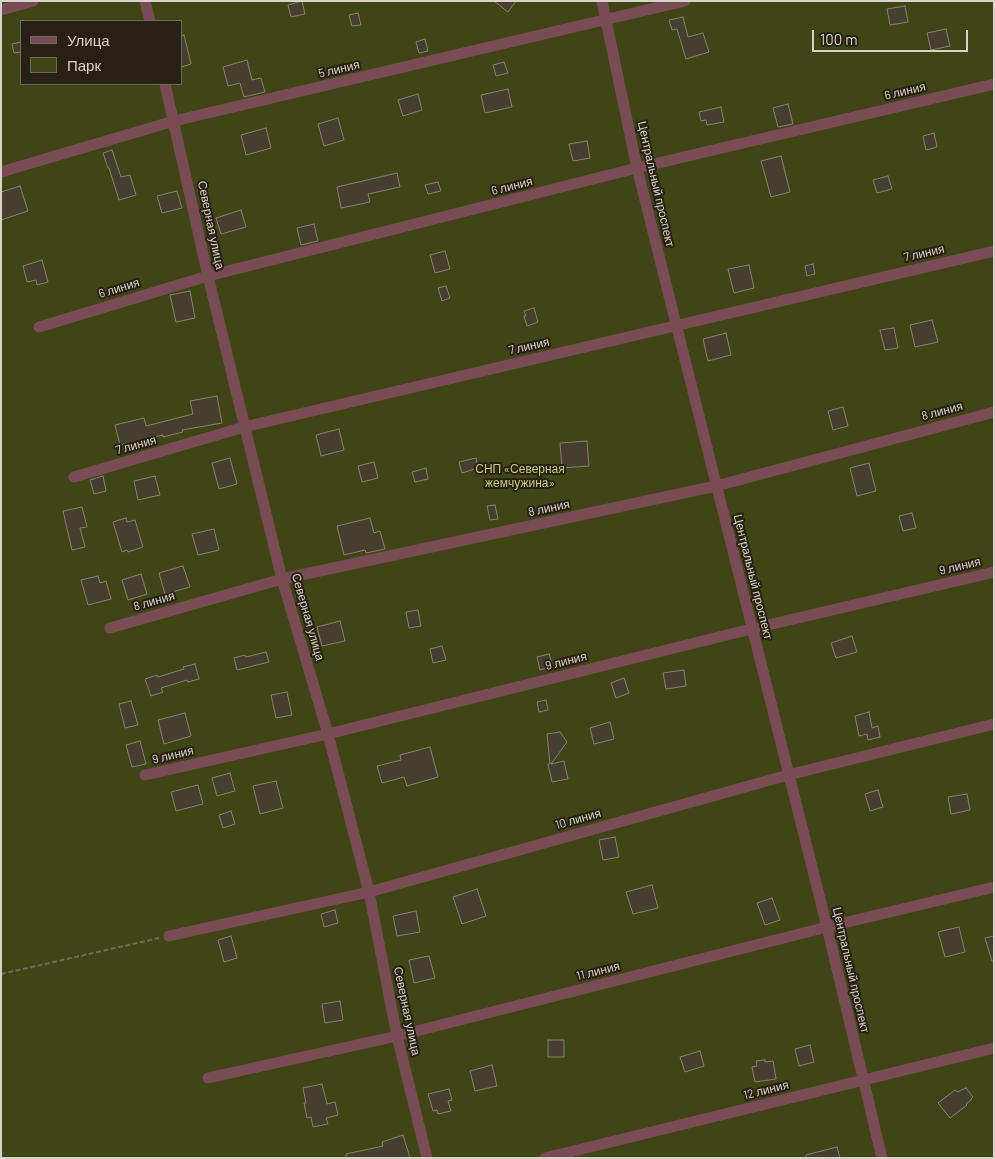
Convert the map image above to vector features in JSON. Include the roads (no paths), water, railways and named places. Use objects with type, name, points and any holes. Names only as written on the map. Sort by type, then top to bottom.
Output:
[{"type":"street","points":[[1,10],[33,1]]},
{"type":"street","points":[[145,1],[150,20]]},
{"type":"street","name":"Центральный проспект","points":[[602,1],[637,168],[827,927],[882,1158]]},
{"type":"street","name":"5 линия","points":[[1,172],[174,121],[685,1]]},
{"type":"street","name":"6 линия","points":[[40,327],[208,276],[637,168],[994,84]]},
{"type":"street","name":"Северная улица","points":[[165,85],[208,276],[282,579],[328,734],[369,892],[397,1036],[427,1158]]},
{"type":"street","name":"7 линия","points":[[74,477],[244,428],[994,251]]},
{"type":"street","name":"8 линия","points":[[110,628],[282,579],[716,486],[994,412]]},
{"type":"street","name":"9 линия","points":[[145,775],[328,734],[751,629],[994,572]]},
{"type":"street","name":"10 линия","points":[[169,936],[369,892],[788,775],[994,724]]},
{"type":"street","name":"11 линия","points":[[208,1078],[397,1036],[827,927],[994,887]]},
{"type":"street","name":"12 линия","points":[[545,1158],[994,1048]]},
{"type":"park label","name":"СНП «Северная жемчужина»","points":[[520,476]]}]
